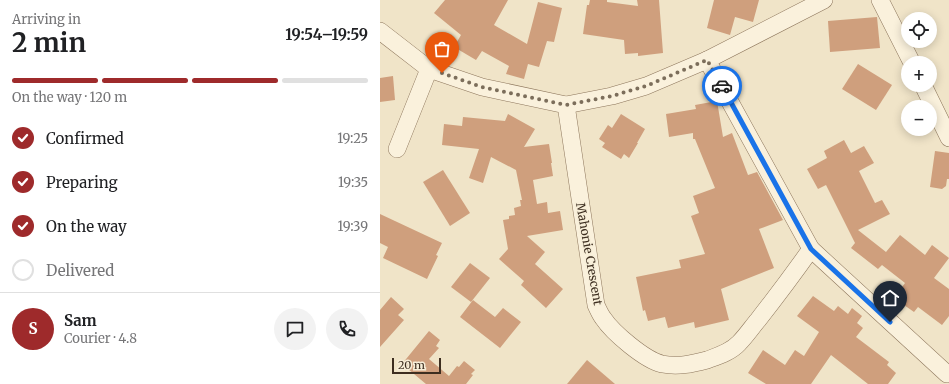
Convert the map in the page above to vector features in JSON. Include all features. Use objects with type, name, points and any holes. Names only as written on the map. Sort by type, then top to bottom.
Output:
[{"type":"street","points":[[380,31],[429,69],[482,87],[566,105],[612,96],[646,86],[707,60],[824,0]]},
{"type":"street","points":[[880,0],[908,56]]},
{"type":"street","points":[[707,60],[811,249],[945,376]]},
{"type":"street","points":[[396,149],[429,69]]},
{"type":"street","points":[[926,92],[949,138]]},
{"type":"street","name":"Mahonie Crescent","points":[[566,105],[596,304],[603,318],[613,330],[638,351],[649,358],[661,364],[677,366],[694,364],[729,351],[739,344],[811,249]]},
{"type":"building","points":[[445,0],[508,0],[494,25],[527,44],[538,2],[562,8],[554,42],[547,41],[539,67],[528,64],[524,79],[506,74],[509,66],[482,51],[476,60],[454,47],[461,35],[434,13]]},
{"type":"building","points":[[590,0],[607,0],[607,2],[638,6],[637,0],[659,0],[663,53],[638,56],[638,53],[625,54],[624,40],[583,34],[587,5],[589,5]]},
{"type":"building","points":[[714,0],[759,0],[753,22],[735,17],[730,35],[707,28]]},
{"type":"building","points":[[877,17],[880,48],[830,52],[828,21]]},
{"type":"building","points":[[858,64],[892,85],[876,110],[842,89]]},
{"type":"building","points":[[393,76],[395,100],[380,102],[380,78]]},
{"type":"building","points":[[717,101],[723,137],[732,133],[748,175],[757,172],[783,220],[759,229],[774,268],[721,289],[729,320],[695,328],[694,322],[668,328],[665,317],[648,321],[645,310],[643,311],[636,277],[681,268],[679,260],[705,254],[691,216],[699,213],[693,196],[715,188],[695,139],[693,139],[693,133],[669,137],[666,114],[696,109],[695,105]]},
{"type":"building","points":[[508,114],[535,129],[524,147],[549,144],[553,176],[533,180],[537,204],[547,202],[548,213],[560,211],[563,230],[527,236],[545,252],[535,264],[563,289],[546,308],[521,285],[524,281],[499,259],[508,249],[503,220],[509,219],[509,216],[515,215],[514,208],[521,206],[520,200],[522,200],[516,170],[491,157],[483,183],[469,178],[479,149],[442,145],[444,124],[462,126],[463,117],[505,121]]},
{"type":"building","points":[[621,114],[645,129],[629,158],[624,154],[621,159],[602,147],[605,143],[599,139],[608,125],[612,128]]},
{"type":"building","points":[[844,140],[851,153],[864,146],[874,163],[859,171],[875,203],[882,200],[890,214],[858,230],[886,252],[900,235],[925,255],[932,245],[949,258],[934,278],[949,289],[949,316],[942,325],[918,307],[914,312],[894,298],[905,283],[882,265],[878,269],[851,248],[855,243],[826,185],[818,189],[807,169],[827,158],[824,151]]},
{"type":"building","points":[[935,151],[949,153],[949,179],[947,179],[946,186],[942,189],[930,187]]},
{"type":"building","points":[[443,170],[470,213],[450,226],[423,182]]},
{"type":"building","points":[[380,214],[442,243],[436,255],[438,256],[427,279],[383,258],[388,247],[380,243]]},
{"type":"building","points":[[470,263],[490,278],[471,302],[451,287]]},
{"type":"building","points":[[813,296],[834,311],[838,306],[848,314],[852,308],[862,316],[857,323],[863,328],[856,337],[889,362],[887,365],[896,373],[888,384],[868,384],[831,355],[811,384],[766,384],[748,373],[763,350],[785,365],[795,350],[804,356],[819,332],[797,316]]},
{"type":"building","points":[[391,297],[404,309],[398,315],[404,320],[380,347],[380,310]]},
{"type":"building","points":[[473,300],[495,317],[503,308],[521,322],[500,348],[460,317]]},
{"type":"building","points":[[429,331],[440,340],[436,346],[439,348],[429,359],[449,376],[457,366],[459,367],[464,361],[475,370],[471,374],[473,375],[466,384],[426,384],[402,364]]},
{"type":"building","points":[[587,360],[615,384],[567,384]]},
{"type":"way so far","points":[[442,73],[482,87],[566,105],[612,96],[646,86],[707,60],[722,86]]},
{"type":"route","points":[[722,86],[811,249],[890,322]]}]
